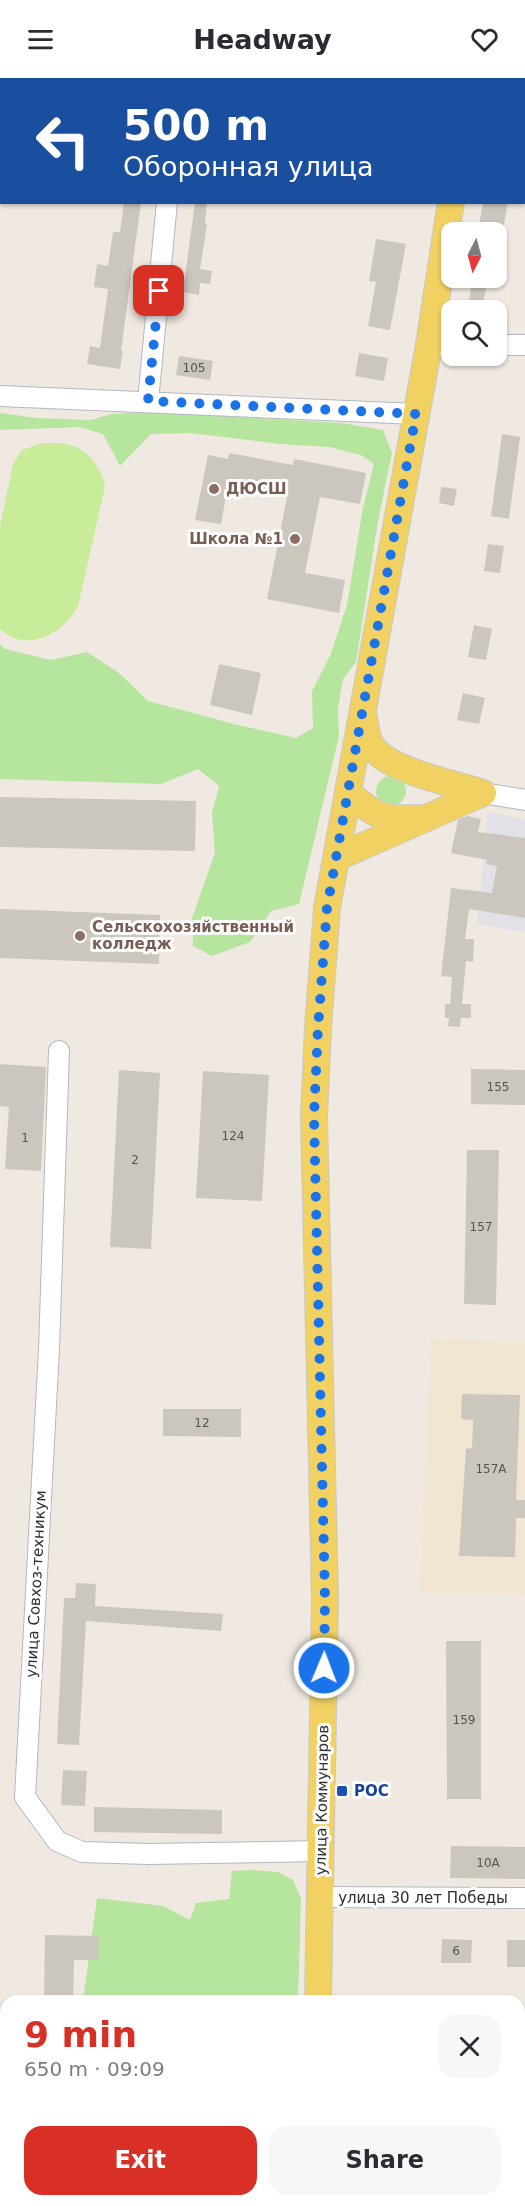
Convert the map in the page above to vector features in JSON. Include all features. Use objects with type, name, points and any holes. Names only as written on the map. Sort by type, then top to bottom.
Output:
[{"type":"main road","name":"улица Коммунаров","points":[[318,1995],[325,1599],[314,1116],[318,1028],[327,908],[416,414],[440,345],[451,204]]},
{"type":"main road","points":[[363,712],[367,736],[374,749],[395,766],[483,793]]},
{"type":"main road","points":[[395,766],[370,770],[350,786],[368,810],[379,816],[396,819],[427,817]]},
{"type":"main road","points":[[338,857],[483,793]]},
{"type":"street","points":[[148,401],[167,204]]},
{"type":"street","points":[[507,345],[525,345]]},
{"type":"street","points":[[0,396],[416,414]]},
{"type":"street","points":[[483,793],[524,797]]},
{"type":"street","name":"улица Совхоз-техникум","points":[[59,1050],[49,1349],[25,1797],[57,1842],[82,1852],[148,1854],[321,1851]]},
{"type":"street","name":"улица 30 лет Победы","points":[[321,1897],[525,1898]]},
{"type":"shaded area","points":[[488,812],[525,820],[525,932],[477,924]]},
{"type":"shaded area","points":[[431,1339],[525,1342],[525,1595],[420,1592]]},
{"type":"green space","points":[[149,412],[341,423],[383,430],[392,453],[378,521],[356,662],[343,679],[338,709],[339,736],[299,904],[271,911],[250,942],[212,956],[193,946],[192,918],[215,853],[212,813],[219,786],[198,769],[161,784],[0,779],[0,644],[5,649],[51,660],[87,652],[119,673],[148,701],[296,738],[313,728],[312,691],[330,656],[347,605],[363,508],[374,464],[361,455],[329,447],[280,444],[190,433],[151,434],[120,466],[103,434],[79,427],[0,430],[0,413],[37,418],[91,420],[111,414]]},
{"type":"green space","points":[[42,443],[63,443],[74,446],[87,454],[97,466],[105,487],[78,606],[63,625],[54,632],[33,640],[21,640],[0,629],[0,526],[13,464],[22,450]]},
{"type":"green space","points":[[391,776],[402,780],[406,791],[402,802],[391,806],[380,802],[376,791],[380,780]]},
{"type":"green space","points":[[232,1871],[278,1872],[293,1880],[301,1898],[298,1995],[84,1995],[97,1898],[163,1906],[190,1920],[196,1903],[229,1899]]},
{"type":"building","points":[[124,204],[141,204],[120,369],[87,364],[90,346],[100,348],[108,289],[94,287],[97,264],[108,266],[113,232],[120,232]]},
{"type":"building","points":[[195,204],[207,204],[205,224],[207,224],[200,269],[212,271],[210,284],[200,283],[199,295],[183,292]]},
{"type":"building","points":[[483,204],[508,204],[504,222],[480,222]]},
{"type":"building","points":[[376,239],[406,244],[390,330],[368,326],[376,282],[369,281]]},
{"type":"building","points":[[471,288],[486,288],[484,300],[469,300]]},
{"type":"building","points":[[359,353],[388,358],[384,381],[355,376]]},
{"type":"building","points":[[179,356],[213,361],[210,380],[176,375]]},
{"type":"building","points":[[502,434],[520,437],[509,519],[491,516]]},
{"type":"building","name":"Школа №1","points":[[229,453],[293,465],[294,459],[366,473],[360,504],[320,497],[305,573],[345,580],[339,613],[267,599],[287,497],[228,486],[221,524],[195,520],[208,455],[228,459]]},
{"type":"building","points":[[441,487],[457,489],[454,506],[439,503]]},
{"type":"building","points":[[488,544],[504,546],[500,573],[484,571]]},
{"type":"building","points":[[474,625],[492,629],[486,660],[468,657]]},
{"type":"building","points":[[219,664],[261,673],[252,715],[210,705]]},
{"type":"building","points":[[463,693],[485,698],[479,724],[457,720]]},
{"type":"building","points":[[0,797],[196,801],[195,851],[0,847]]},
{"type":"building","points":[[467,816],[481,819],[478,832],[525,838],[525,918],[469,909],[465,939],[474,939],[473,962],[466,961],[462,1004],[471,1004],[471,1018],[461,1018],[460,1027],[448,1026],[449,1018],[445,1018],[445,1004],[450,1004],[452,977],[441,976],[451,888],[492,893],[497,866],[486,864],[487,860],[451,853],[458,820]]},
{"type":"building","name":"Сельскохозяйственный колледж","points":[[0,909],[160,915],[159,964],[0,958]]},
{"type":"building","points":[[0,1064],[46,1067],[41,1171],[5,1169],[9,1107],[0,1106]]},
{"type":"building","points":[[471,1069],[525,1070],[525,1105],[471,1104]]},
{"type":"building","points":[[119,1070],[160,1073],[151,1249],[110,1247]]},
{"type":"building","points":[[203,1071],[269,1075],[262,1201],[196,1198]]},
{"type":"building","points":[[467,1150],[499,1150],[496,1305],[464,1304]]},
{"type":"building","points":[[462,1394],[520,1395],[516,1500],[525,1500],[525,1518],[516,1518],[515,1557],[459,1556],[466,1449],[472,1448],[473,1420],[461,1419]]},
{"type":"building","points":[[163,1409],[241,1409],[241,1437],[163,1436]]},
{"type":"building","points":[[76,1583],[96,1584],[95,1606],[223,1614],[221,1631],[86,1621],[79,1745],[57,1744],[64,1598],[75,1598]]},
{"type":"building","points":[[446,1641],[481,1641],[481,1799],[447,1799]]},
{"type":"building","points":[[63,1770],[87,1771],[85,1806],[61,1805]]},
{"type":"building","points":[[94,1807],[222,1810],[222,1834],[94,1832]]},
{"type":"building","points":[[451,1846],[525,1847],[525,1879],[450,1878]]},
{"type":"building","points":[[45,1935],[99,1936],[98,1960],[74,1960],[73,1995],[44,1995]]},
{"type":"building","points":[[442,1939],[472,1940],[471,1963],[441,1963]]},
{"type":"building","points":[[507,1940],[525,1940],[525,1967],[507,1967]]},
{"type":"place","name":"ДЮСШ","points":[[214,489]]},
{"type":"place","name":"Школа №1","points":[[295,539]]},
{"type":"place","name":"Сельскохозяйственный колледж","points":[[80,936]]},
{"type":"place","name":"РОС","points":[[342,1791]]},
{"type":"route","points":[[159,291],[148,401],[416,414],[327,908],[318,1028],[314,1116],[325,1599],[324,1668]]}]
